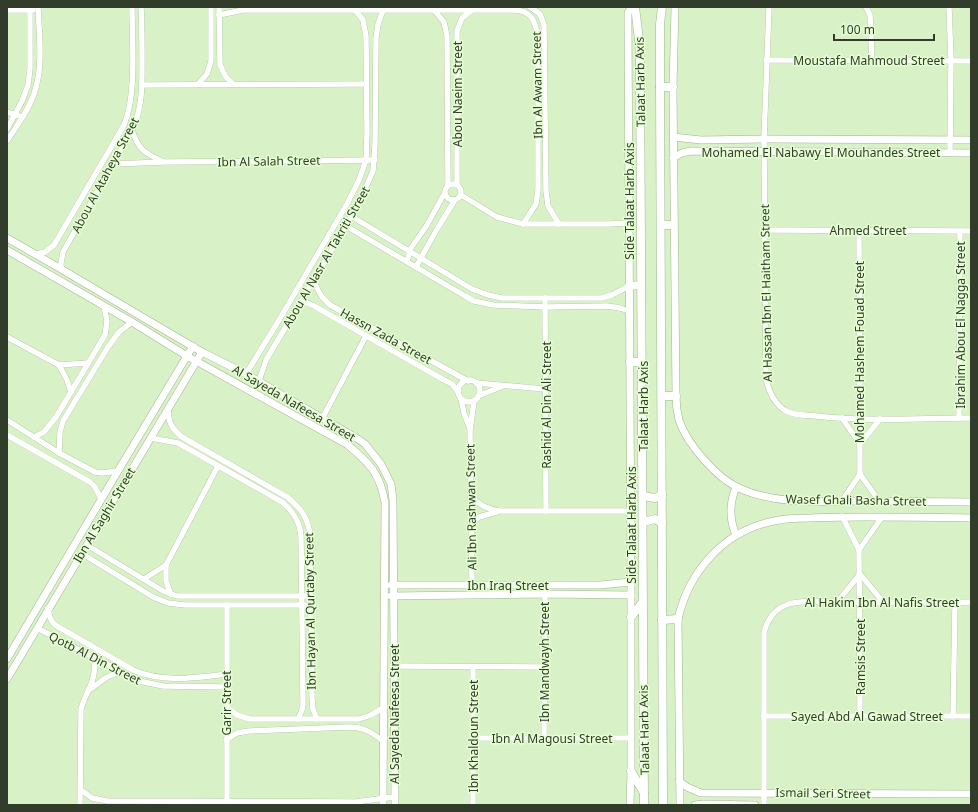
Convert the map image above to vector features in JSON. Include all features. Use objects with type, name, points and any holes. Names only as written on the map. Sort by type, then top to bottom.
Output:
[{"type":"main road","name":"Talaat Harb Axis","points":[[633,7],[639,35],[640,60],[644,805]]},
{"type":"main road","name":"Talaat Harb Axis","points":[[661,7],[662,620],[664,805]]},
{"type":"main road","points":[[660,87],[673,87]]},
{"type":"main road","points":[[661,225],[673,225]]},
{"type":"main road","points":[[629,286],[641,285]]},
{"type":"main road","points":[[630,362],[642,362]]},
{"type":"main road","points":[[662,396],[676,396]]},
{"type":"main road","points":[[643,496],[654,498],[662,495]]},
{"type":"main road","points":[[643,522],[655,519],[662,523]]},
{"type":"main road","points":[[631,617],[642,603]]},
{"type":"main road","points":[[662,620],[678,619]]},
{"type":"main road","points":[[631,771],[644,794]]},
{"type":"street","name":"Abou Al Ataheya Street","points":[[36,254],[45,252],[54,244],[124,125],[131,97],[132,7]]},
{"type":"street","name":"Abou Al Ataheya Street","points":[[61,269],[63,252],[132,130],[141,106],[141,7]]},
{"type":"street","points":[[198,84],[207,74],[211,60],[211,7]]},
{"type":"street","points":[[219,7],[220,65],[226,77],[234,84]]},
{"type":"street","name":"Ibn Al Awam Street","points":[[530,7],[540,14],[544,25],[547,199],[552,213],[559,224]]},
{"type":"street","name":"Side Talaat Harb Axis","points":[[630,805],[631,582],[628,13],[633,7]]},
{"type":"street","points":[[675,7],[673,87],[673,225],[676,396]]},
{"type":"street","name":"Al Hassan Ibn El Haitham Street","points":[[769,7],[764,151],[766,378],[770,395],[781,408],[788,412],[805,415],[880,419],[971,418]]},
{"type":"street","points":[[866,7],[870,15],[872,61]]},
{"type":"street","points":[[949,7],[951,60],[950,152]]},
{"type":"street","points":[[7,129],[25,96],[28,85],[30,69],[30,8]]},
{"type":"street","points":[[7,10],[30,8],[38,9],[39,55],[36,87],[23,116],[7,141]]},
{"type":"street","name":"Ibn Al Awam Street","points":[[219,15],[242,10],[384,9],[519,10],[530,16],[536,27],[537,33],[537,200],[523,224]]},
{"type":"street","name":"Abou Al Nasr Al Takriti Street","points":[[259,381],[266,360],[346,226],[373,172],[375,160],[376,38],[378,24],[384,9]]},
{"type":"street","name":"Abou Al Nasr Al Takriti Street","points":[[246,374],[347,204],[359,180],[366,160],[365,25],[355,10]]},
{"type":"street","name":"Abou Naeim Street","points":[[434,10],[444,22],[447,36],[448,185]]},
{"type":"street","name":"Abou Naeim Street","points":[[457,185],[457,31],[462,18],[472,10]]},
{"type":"street","name":"Moustafa Mahmoud Street","points":[[766,60],[971,61]]},
{"type":"street","points":[[142,85],[366,84]]},
{"type":"street","points":[[28,85],[36,87]]},
{"type":"street","points":[[538,88],[545,88]]},
{"type":"street","points":[[7,112],[23,116]]},
{"type":"street","name":"Ibn Al Salah Street","points":[[132,130],[135,139],[142,150],[164,162]]},
{"type":"street","name":"Mohamed El Nabawy El Mouhandes Street","points":[[673,137],[692,140],[971,140]]},
{"type":"street","name":"Mohamed El Nabawy El Mouhandes Street","points":[[673,158],[682,153],[691,151],[971,153]]},
{"type":"street","name":"Ibn Al Salah Street","points":[[113,164],[164,162],[375,160]]},
{"type":"street","points":[[407,261],[411,248],[427,225],[448,185],[457,185],[460,189],[461,195],[496,217],[523,224],[628,223]]},
{"type":"street","points":[[444,194],[448,199],[455,200]]},
{"type":"street","points":[[416,267],[455,200],[461,195]]},
{"type":"street","points":[[351,216],[410,253],[472,289],[482,293],[502,298],[602,298],[612,295],[629,286]]},
{"type":"street","points":[[346,226],[465,296],[483,304],[498,306],[546,307],[607,306],[629,311]]},
{"type":"street","name":"Ahmed Street","points":[[765,230],[971,231]]},
{"type":"street","name":"Mohamed Hashem Fouad Street","points":[[859,230],[860,474]]},
{"type":"street","name":"Ibrahim Abou El Nagga Street","points":[[959,418],[960,231]]},
{"type":"street","name":"Al Sayeda Nafeesa Street","points":[[7,238],[202,352],[246,374],[323,417],[365,444],[381,464],[387,476],[392,491],[393,500],[394,805]]},
{"type":"street","name":"Al Sayeda Nafeesa Street","points":[[7,250],[132,322],[187,356],[348,445],[370,465],[382,487],[385,502],[383,802]]},
{"type":"street","name":"Hassn Zada Street","points":[[313,281],[319,293],[330,305],[468,381]]},
{"type":"street","name":"Rashid Al Din Ali Street","points":[[545,298],[546,511]]},
{"type":"street","name":"Hassn Zada Street","points":[[302,301],[452,384],[458,392]]},
{"type":"street","points":[[34,437],[44,432],[56,417],[106,331],[107,321],[104,306]]},
{"type":"street","points":[[59,453],[62,421],[108,347],[119,332],[132,322]]},
{"type":"street","points":[[323,417],[366,336]]},
{"type":"street","points":[[7,337],[58,365],[67,380],[71,392]]},
{"type":"street","points":[[100,342],[108,347]]},
{"type":"street","name":"Ibn Al Saghir Street","points":[[7,660],[193,346]]},
{"type":"street","name":"Ibn Al Saghir Street","points":[[7,679],[86,544],[202,352]]},
{"type":"street","points":[[58,365],[88,363]]},
{"type":"street","points":[[503,386],[467,402],[461,399],[458,392],[461,385],[468,381],[503,386],[545,389]]},
{"type":"street","points":[[476,383],[479,388],[476,399]]},
{"type":"street","name":"Wasef Ghali Basha Street","points":[[676,396],[679,421],[690,440],[699,453],[717,473],[736,487],[759,495],[793,501],[971,502]]},
{"type":"street","name":"Ali Ibn Rashwan Street","points":[[461,399],[470,430]]},
{"type":"street","name":"Ali Ibn Rashwan Street","points":[[472,585],[470,430],[476,399]]},
{"type":"street","name":"Ibn Hayan Al Qurtaby Street","points":[[168,410],[170,424],[175,432],[288,497],[301,509],[308,522],[310,529],[312,698],[313,709],[318,718]]},
{"type":"street","points":[[56,417],[62,421]]},
{"type":"street","points":[[842,418],[860,444],[880,419]]},
{"type":"street","points":[[7,420],[59,453],[98,473],[118,471]]},
{"type":"street","points":[[7,435],[90,482],[95,487],[101,499]]},
{"type":"street","points":[[178,443],[182,437]]},
{"type":"street","name":"Ibn Hayan Al Qurtaby Street","points":[[151,438],[178,443],[282,502],[294,513],[300,529],[302,596],[303,704],[298,719]]},
{"type":"street","points":[[171,595],[166,581],[166,565],[218,466]]},
{"type":"street","points":[[842,501],[860,474],[879,501]]},
{"type":"street","points":[[736,487],[730,511],[733,528],[736,535]]},
{"type":"street","points":[[471,495],[480,505],[500,511],[630,511]]},
{"type":"street","points":[[471,523],[479,517],[500,511]]},
{"type":"street","name":"Wasef Ghali Basha Street","points":[[678,619],[681,606],[692,580],[708,560],[719,548],[736,535],[762,524],[775,520],[842,516],[971,518]]},
{"type":"street","name":"Ramsis Street","points":[[842,516],[859,550],[860,716]]},
{"type":"street","points":[[859,550],[882,517]]},
{"type":"street","points":[[86,544],[171,595],[183,597],[311,596]]},
{"type":"street","points":[[81,553],[146,593],[160,600],[176,604],[311,605]]},
{"type":"street","points":[[144,580],[166,565]]},
{"type":"street","points":[[838,601],[860,574],[883,602]]},
{"type":"street","name":"Ibn Iraq Street","points":[[385,584],[600,586],[631,582]]},
{"type":"street","points":[[146,593],[152,584]]},
{"type":"street","name":"Ibn Mandwayh Street","points":[[544,738],[545,585]]},
{"type":"street","name":"Ibn Iraq Street","points":[[385,596],[545,594],[631,595]]},
{"type":"street","name":"Al Hakim Ibn Al Nafis Street","points":[[764,805],[764,639],[766,625],[777,611],[786,605],[796,602],[971,602]]},
{"type":"street","points":[[952,716],[955,602]]},
{"type":"street","name":"Garir Street","points":[[226,801],[227,605]]},
{"type":"street","name":"Qotb Al Din Street","points":[[48,608],[51,620],[55,625],[141,674],[159,678],[194,678],[226,674]]},
{"type":"street","points":[[678,619],[680,805]]},
{"type":"street","name":"Qotb Al Din Street","points":[[36,628],[131,678],[154,685],[226,687]]},
{"type":"street","points":[[80,805],[80,718],[84,701],[94,678],[95,658]]},
{"type":"street","points":[[393,666],[544,667]]},
{"type":"street","name":"Ibn Khaldoun Street","points":[[472,805],[473,666]]},
{"type":"street","points":[[89,690],[107,677],[120,672]]},
{"type":"street","points":[[226,707],[237,715],[250,719],[365,718],[383,708]]},
{"type":"street","name":"Sayed Abd Al Gawad Street","points":[[763,716],[971,716]]},
{"type":"street","points":[[226,740],[237,733],[250,731],[356,727],[370,732],[384,742]]},
{"type":"street","name":"Ibn Al Magousi Street","points":[[473,738],[630,738]]},
{"type":"street","name":"Ismail Seri Street","points":[[679,781],[687,787],[701,793],[764,792],[971,794]]},
{"type":"street","points":[[80,790],[92,798],[107,801],[313,803],[383,802],[394,797]]},
{"type":"street","points":[[695,805],[755,805]]}]
